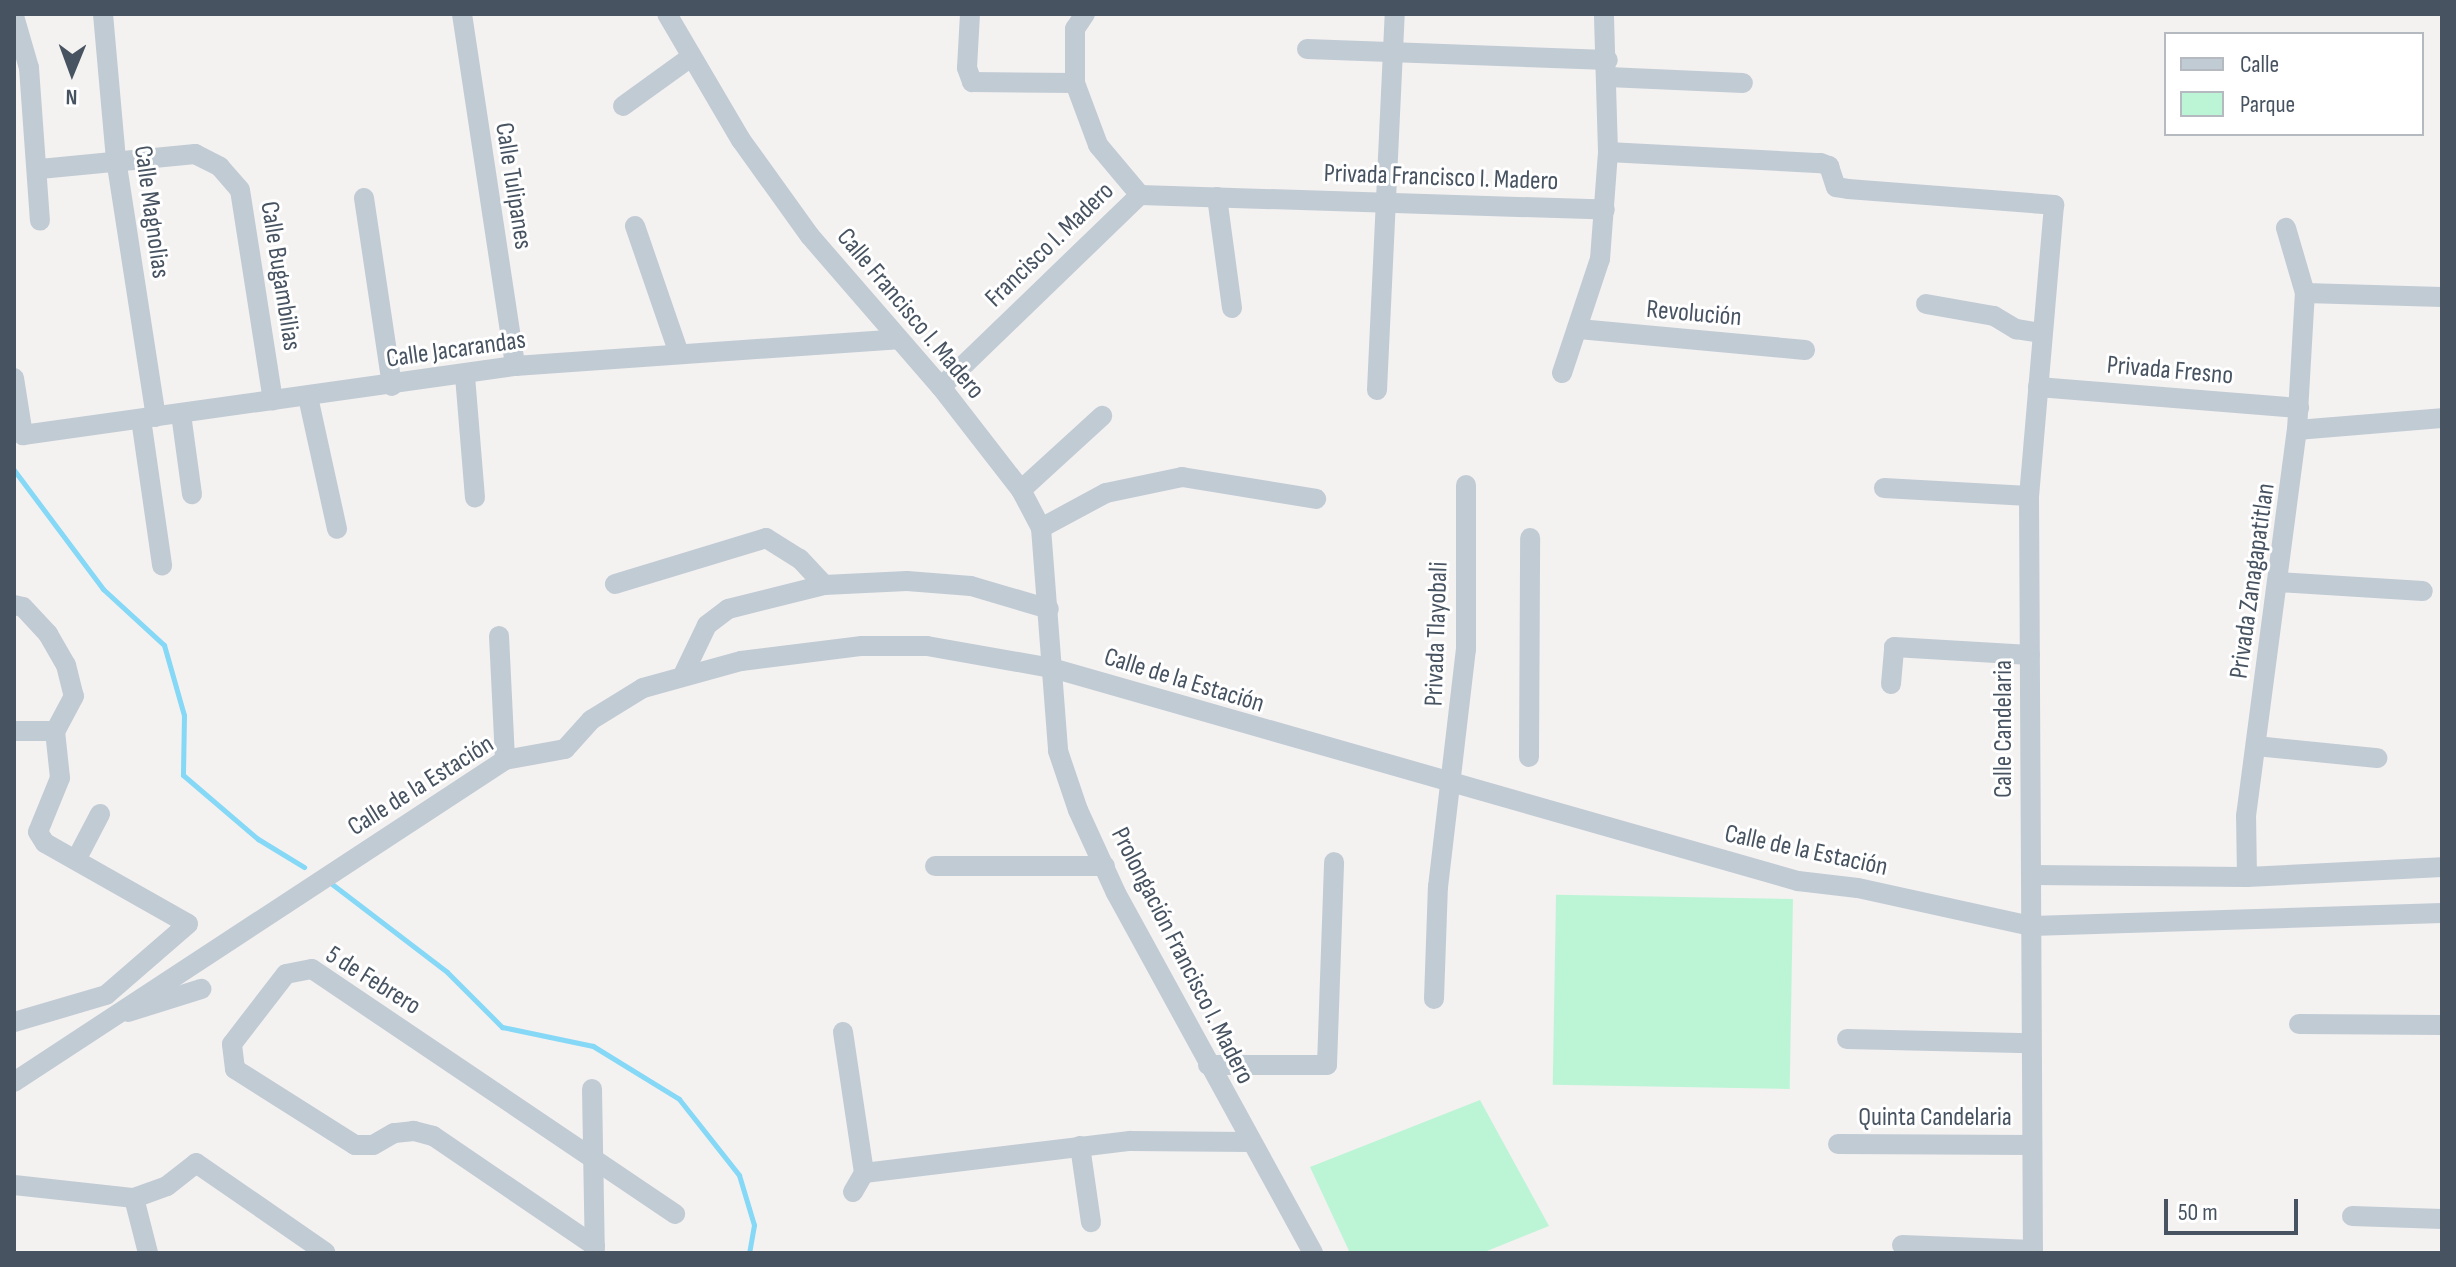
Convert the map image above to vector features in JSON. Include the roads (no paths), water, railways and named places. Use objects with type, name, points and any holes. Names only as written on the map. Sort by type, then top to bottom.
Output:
[{"type":"street","name":"Calle Magnolias","points":[[103,14],[116,159],[149,418],[162,565]]},
{"type":"street","name":"Calle Tulipanes","points":[[462,14],[515,366]]},
{"type":"street","name":"Calle Francisco I. Madero","points":[[667,14],[741,140],[810,236],[941,387],[1021,490],[1041,528],[1052,668]]},
{"type":"street","points":[[970,14],[967,68],[972,82],[1075,83]]},
{"type":"street","points":[[1085,14],[1075,29],[1075,83],[1098,145],[1140,195]]},
{"type":"street","points":[[1377,390],[1397,50],[1395,14]]},
{"type":"street","points":[[1562,373],[1600,259],[1608,152],[1608,68],[1604,14]]},
{"type":"street","points":[[14,16],[29,68],[40,169],[40,221]]},
{"type":"street","points":[[1307,49],[1397,50],[1743,83]]},
{"type":"street","points":[[623,106],[691,57]]},
{"type":"street","name":"Calle Candelaria","points":[[1608,152],[1821,163],[1829,166],[1836,187],[2054,205],[2029,496],[2033,1252]]},
{"type":"street","name":"Calle Bugambilias","points":[[116,159],[195,154],[220,167],[240,190],[273,400]]},
{"type":"street","points":[[40,169],[116,159]]},
{"type":"street","name":"Francisco I. Madero","points":[[941,387],[1140,195],[1217,197]]},
{"type":"street","points":[[1217,197],[1232,308]]},
{"type":"street","name":"Privada Francisco I. Madero","points":[[1217,197],[1605,210]]},
{"type":"street","points":[[364,198],[392,386]]},
{"type":"street","points":[[635,226],[678,351]]},
{"type":"street","name":"Privada Zanagapatitlan","points":[[2247,877],[2246,816],[2299,408],[2305,293],[2286,228]]},
{"type":"street","points":[[2305,293],[2442,297]]},
{"type":"street","points":[[1926,304],[1994,316],[2016,329],[2042,333]]},
{"type":"street","name":"Revolución","points":[[1579,329],[1805,350]]},
{"type":"street","name":"Calle Jacarandas","points":[[14,378],[23,435],[465,376],[515,366],[678,351],[898,339]]},
{"type":"street","points":[[465,376],[475,498]]},
{"type":"street","name":"Privada Fresno","points":[[2038,387],[2299,408]]},
{"type":"street","points":[[308,397],[337,529]]},
{"type":"street","points":[[181,414],[192,494]]},
{"type":"street","points":[[1021,490],[1102,416]]},
{"type":"street","points":[[2297,430],[2442,418]]},
{"type":"street","points":[[1041,528],[1106,493],[1182,477],[1316,499]]},
{"type":"street","name":"Privada Tlayobali","points":[[1434,999],[1438,887],[1466,649],[1466,485]]},
{"type":"street","points":[[1884,488],[2029,496]]},
{"type":"street","points":[[615,584],[766,538],[800,559],[824,585]]},
{"type":"street","points":[[1529,757],[1530,538]]},
{"type":"street","points":[[684,673],[707,625],[728,609],[824,585],[907,581],[971,586],[1049,609]]},
{"type":"street","points":[[2278,582],[2423,591]]},
{"type":"street","points":[[14,605],[23,607],[48,634],[66,665],[74,696],[55,731],[60,778],[38,832],[45,843],[188,924],[106,995],[14,1022]]},
{"type":"street","points":[[499,636],[505,760]]},
{"type":"street","name":"Calle de la Estación","points":[[14,1082],[505,760],[565,749],[591,720],[643,688],[684,673],[791,652],[862,646],[927,646],[1052,668],[1798,881],[1858,888],[2031,926],[2442,913]]},
{"type":"street","points":[[1891,684],[1894,647],[2030,655]]},
{"type":"street","name":"Prolongación Francisco I. Madero","points":[[1052,668],[1058,751],[1105,866],[1249,1142],[1313,1253]]},
{"type":"street","points":[[14,731],[55,731]]},
{"type":"street","points":[[2256,746],[2377,758]]},
{"type":"street","points":[[76,860],[100,814]]},
{"type":"street","points":[[1208,1065],[1327,1065],[1334,862]]},
{"type":"street","points":[[935,866],[1105,866]]},
{"type":"street","points":[[2031,875],[2247,877],[2442,867]]},
{"type":"street","name":"5 de Febrero","points":[[595,1250],[433,1136],[414,1131],[394,1133],[373,1145],[355,1145],[235,1069],[232,1044],[286,974],[312,969],[595,1163],[675,1214]]},
{"type":"street","points":[[73,1005],[125,1012],[201,989]]},
{"type":"street","points":[[2299,1024],[2442,1025]]},
{"type":"street","points":[[843,1032],[864,1173],[853,1192]]},
{"type":"street","points":[[1847,1039],[2030,1043]]},
{"type":"street","points":[[592,1089],[595,1250]]},
{"type":"street","points":[[864,1173],[1130,1141],[1249,1142]]},
{"type":"street","name":"Quinta Candelaria","points":[[1838,1144],[2032,1145]]},
{"type":"street","points":[[1080,1146],[1091,1222]]},
{"type":"street","points":[[14,1185],[134,1198],[167,1186],[196,1163],[325,1252]]},
{"type":"street","points":[[134,1198],[148,1253]]},
{"type":"street","points":[[2352,1216],[2442,1219]]},
{"type":"street","points":[[1902,1245],[2033,1252]]},
{"type":"waterway","points":[[14,470],[103,589],[164,645],[184,715],[183,775],[258,839],[304,867]]},
{"type":"waterway","points":[[328,881],[447,972],[502,1027],[593,1046],[679,1099],[739,1175],[754,1225],[749,1253]]}]
